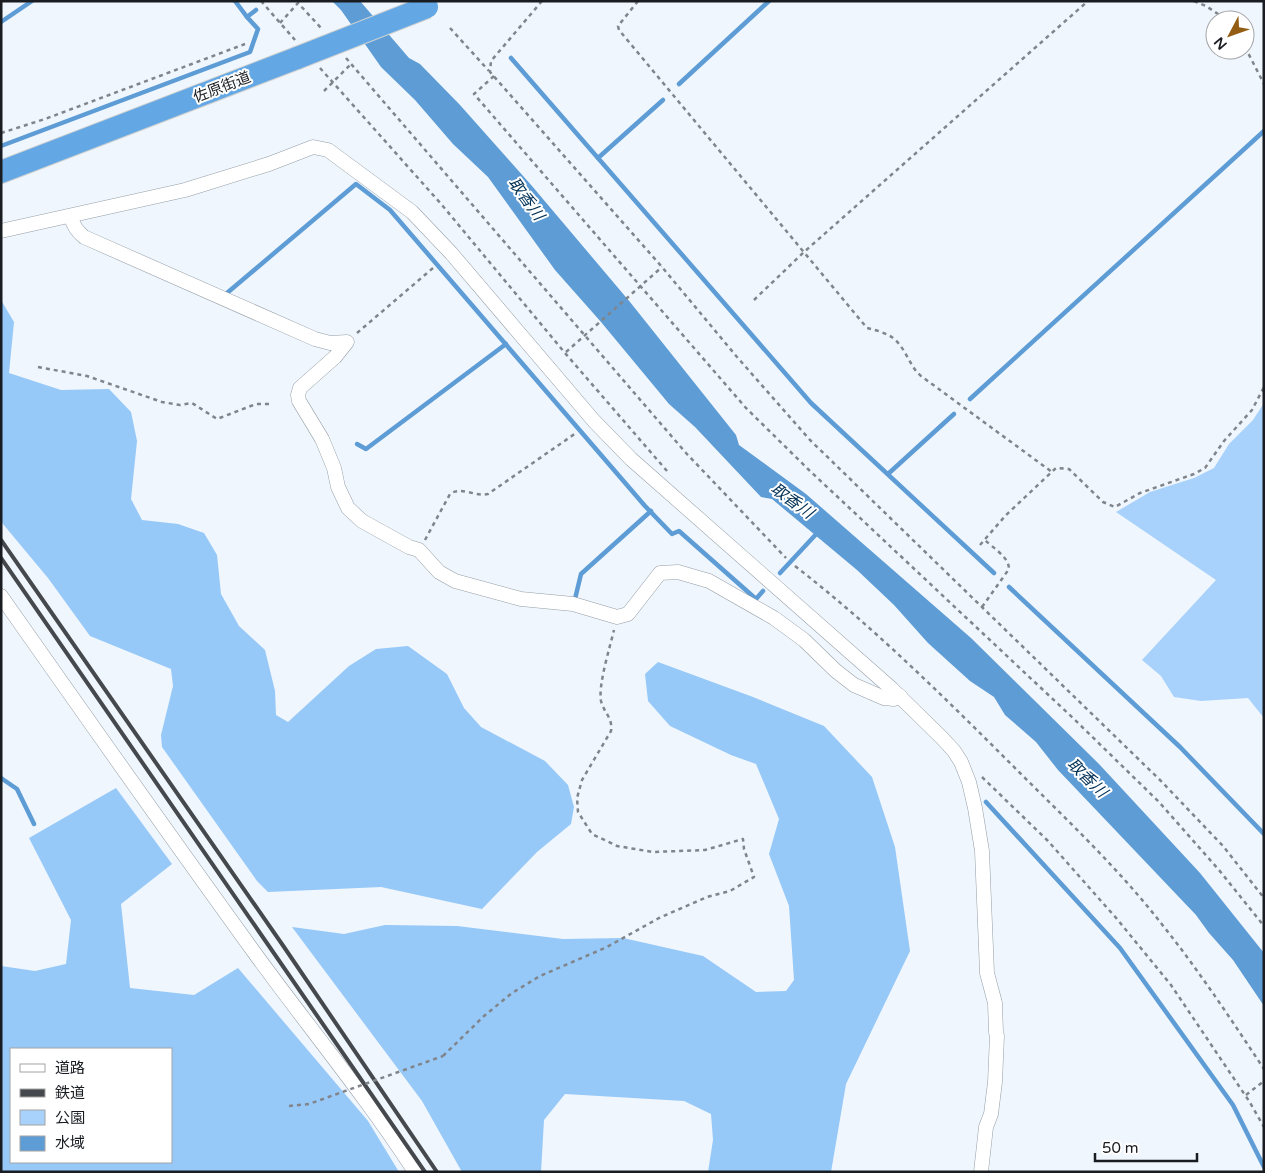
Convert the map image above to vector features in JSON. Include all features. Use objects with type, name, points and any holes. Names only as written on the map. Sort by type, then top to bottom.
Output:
[{"type":"highway","name":"佐原街道","points":[[1,172],[435,4]]},
{"type":"street","points":[[1,231],[185,190],[269,164],[313,147],[328,150],[412,212],[451,253],[594,421],[631,459],[900,696],[942,738],[961,762],[969,782],[982,850],[987,973],[995,1003],[997,1036],[995,1082],[991,1114],[986,1127],[981,1172]]},
{"type":"street","points":[[71,216],[77,232],[84,237],[314,339],[330,344],[347,342]]},
{"type":"street","points":[[347,342],[335,358],[300,388],[299,401],[322,439],[334,468],[338,488],[348,508],[362,521],[409,548],[419,550],[439,572],[454,580],[521,599],[573,604],[617,617],[628,614],[660,573],[678,572],[709,581],[774,618],[804,640],[836,671],[854,685],[884,698],[894,699],[900,696]]},
{"type":"street","points":[[1,596],[142,797],[260,960],[394,1139],[415,1172]]},
{"type":"path","points":[[262,1],[303,55],[322,70],[442,205],[565,353],[668,472]]},
{"type":"path","points":[[490,72],[491,61],[542,1]]},
{"type":"path","points":[[638,1],[618,26],[619,30],[867,328],[892,336],[915,371],[1052,472]]},
{"type":"path","points":[[754,300],[804,252],[1088,1]]},
{"type":"path","points":[[1194,1],[1212,10]]},
{"type":"path","points":[[280,23],[298,3],[326,34]]},
{"type":"path","points":[[450,28],[662,267],[737,357],[810,440],[1161,781],[1223,846],[1264,898]]},
{"type":"path","points":[[1,133],[45,119],[245,44]]},
{"type":"path","points":[[345,57],[686,453],[786,558]]},
{"type":"path","points":[[1252,60],[1264,84]]},
{"type":"path","points":[[324,92],[352,64]]},
{"type":"path","points":[[494,76],[474,94],[746,408],[808,470],[1074,719],[1159,802],[1219,870],[1264,926]]},
{"type":"path","points":[[565,353],[662,267]]},
{"type":"path","points":[[347,342],[433,268]]},
{"type":"path","points":[[38,367],[86,376],[162,402],[180,405],[192,403],[217,419],[256,404],[272,404]]},
{"type":"path","points":[[980,545],[1006,515],[1056,468],[1069,469],[1103,502],[1115,507],[1140,493],[1194,474],[1205,468],[1224,442],[1252,410],[1264,387]]},
{"type":"path","points":[[419,550],[450,494],[454,491],[461,490],[482,495],[488,494],[576,433]]},
{"type":"path","points":[[982,607],[1009,569],[1005,558],[985,540]]},
{"type":"path","points":[[795,566],[830,594],[915,672],[985,738],[1101,854],[1164,927],[1206,983],[1264,1069]]},
{"type":"path","points":[[289,1106],[309,1104],[443,1056],[484,1016],[512,993],[540,976],[607,947],[659,918],[708,897],[730,891],[754,877],[744,848],[743,839],[705,850],[653,852],[617,846],[592,834],[578,812],[577,798],[582,780],[611,731],[612,723],[601,701],[601,689],[617,617]]},
{"type":"path","points":[[961,762],[970,765],[1048,841],[1117,918],[1170,985],[1246,1096],[1264,1127]]},
{"type":"path","points":[[1246,1096],[1264,1081]]},
{"type":"green space","points":[[1264,403],[1264,718],[1248,698],[1201,701],[1174,697],[1161,676],[1142,660],[1216,580],[1116,512],[1150,492],[1194,478],[1214,468],[1229,444],[1253,420]]},
{"type":"shaded area","points":[[1,300],[14,322],[9,373],[61,390],[109,389],[131,412],[137,441],[131,499],[142,520],[178,524],[204,533],[217,555],[221,594],[239,626],[265,650],[275,691],[276,715],[288,722],[349,666],[376,649],[408,646],[447,674],[464,708],[481,727],[545,761],[568,785],[574,807],[571,824],[537,852],[482,909],[381,887],[268,892],[257,881],[162,747],[161,735],[173,686],[171,669],[90,636],[48,578],[3,524],[1,519]]},
{"type":"shaded area","points":[[658,662],[753,697],[824,726],[872,777],[895,847],[910,951],[846,1084],[831,1172],[708,1172],[713,1140],[711,1114],[684,1101],[565,1094],[544,1120],[541,1172],[462,1172],[422,1101],[292,927],[344,934],[385,925],[457,926],[563,939],[623,938],[703,956],[756,992],[786,991],[794,980],[789,906],[769,854],[779,819],[756,764],[731,755],[670,726],[648,701],[645,674]]},
{"type":"shaded area","points":[[116,788],[172,864],[121,904],[130,988],[194,995],[238,968],[368,1121],[399,1172],[1,1172],[1,966],[35,971],[66,964],[71,920],[29,838]]},
{"type":"water","name":"取香川","points":[[332,1],[360,1],[409,58],[420,64],[460,105],[532,186],[630,302],[736,435],[739,445],[806,494],[971,638],[1099,764],[1200,873],[1264,953],[1264,1006],[1233,960],[1196,915],[1058,770],[1036,742],[1005,715],[994,697],[970,681],[928,643],[894,605],[857,570],[772,499],[761,497],[695,427],[669,404],[555,270],[488,177],[453,144],[415,100],[381,67],[341,10]]},
{"type":"waterway","points":[[1,22],[32,1]]},
{"type":"waterway","points":[[235,1],[247,17]]},
{"type":"waterway","points":[[679,84],[769,1]]},
{"type":"waterway","points":[[1,146],[250,52],[258,29],[247,17],[256,10]]},
{"type":"waterway","points":[[511,58],[811,403],[994,573]]},
{"type":"waterway","points":[[598,158],[663,100]]},
{"type":"waterway","points":[[970,399],[1264,131]]},
{"type":"waterway","points":[[227,293],[356,184],[390,210],[645,506],[672,534],[679,531],[756,599],[763,591]]},
{"type":"waterway","points":[[357,444],[366,449],[506,344]]},
{"type":"waterway","points":[[888,474],[954,414]]},
{"type":"waterway","points":[[575,599],[581,574],[651,511]]},
{"type":"waterway","points":[[780,573],[820,530]]},
{"type":"waterway","points":[[1009,587],[1180,747],[1264,834]]},
{"type":"waterway","points":[[1,778],[17,789],[34,824]]},
{"type":"waterway","points":[[986,802],[1120,948],[1233,1105],[1264,1167]]},
{"type":"railway","points":[[1,540],[284,947],[437,1172]]},
{"type":"railway","points":[[1,558],[425,1172]]}]
